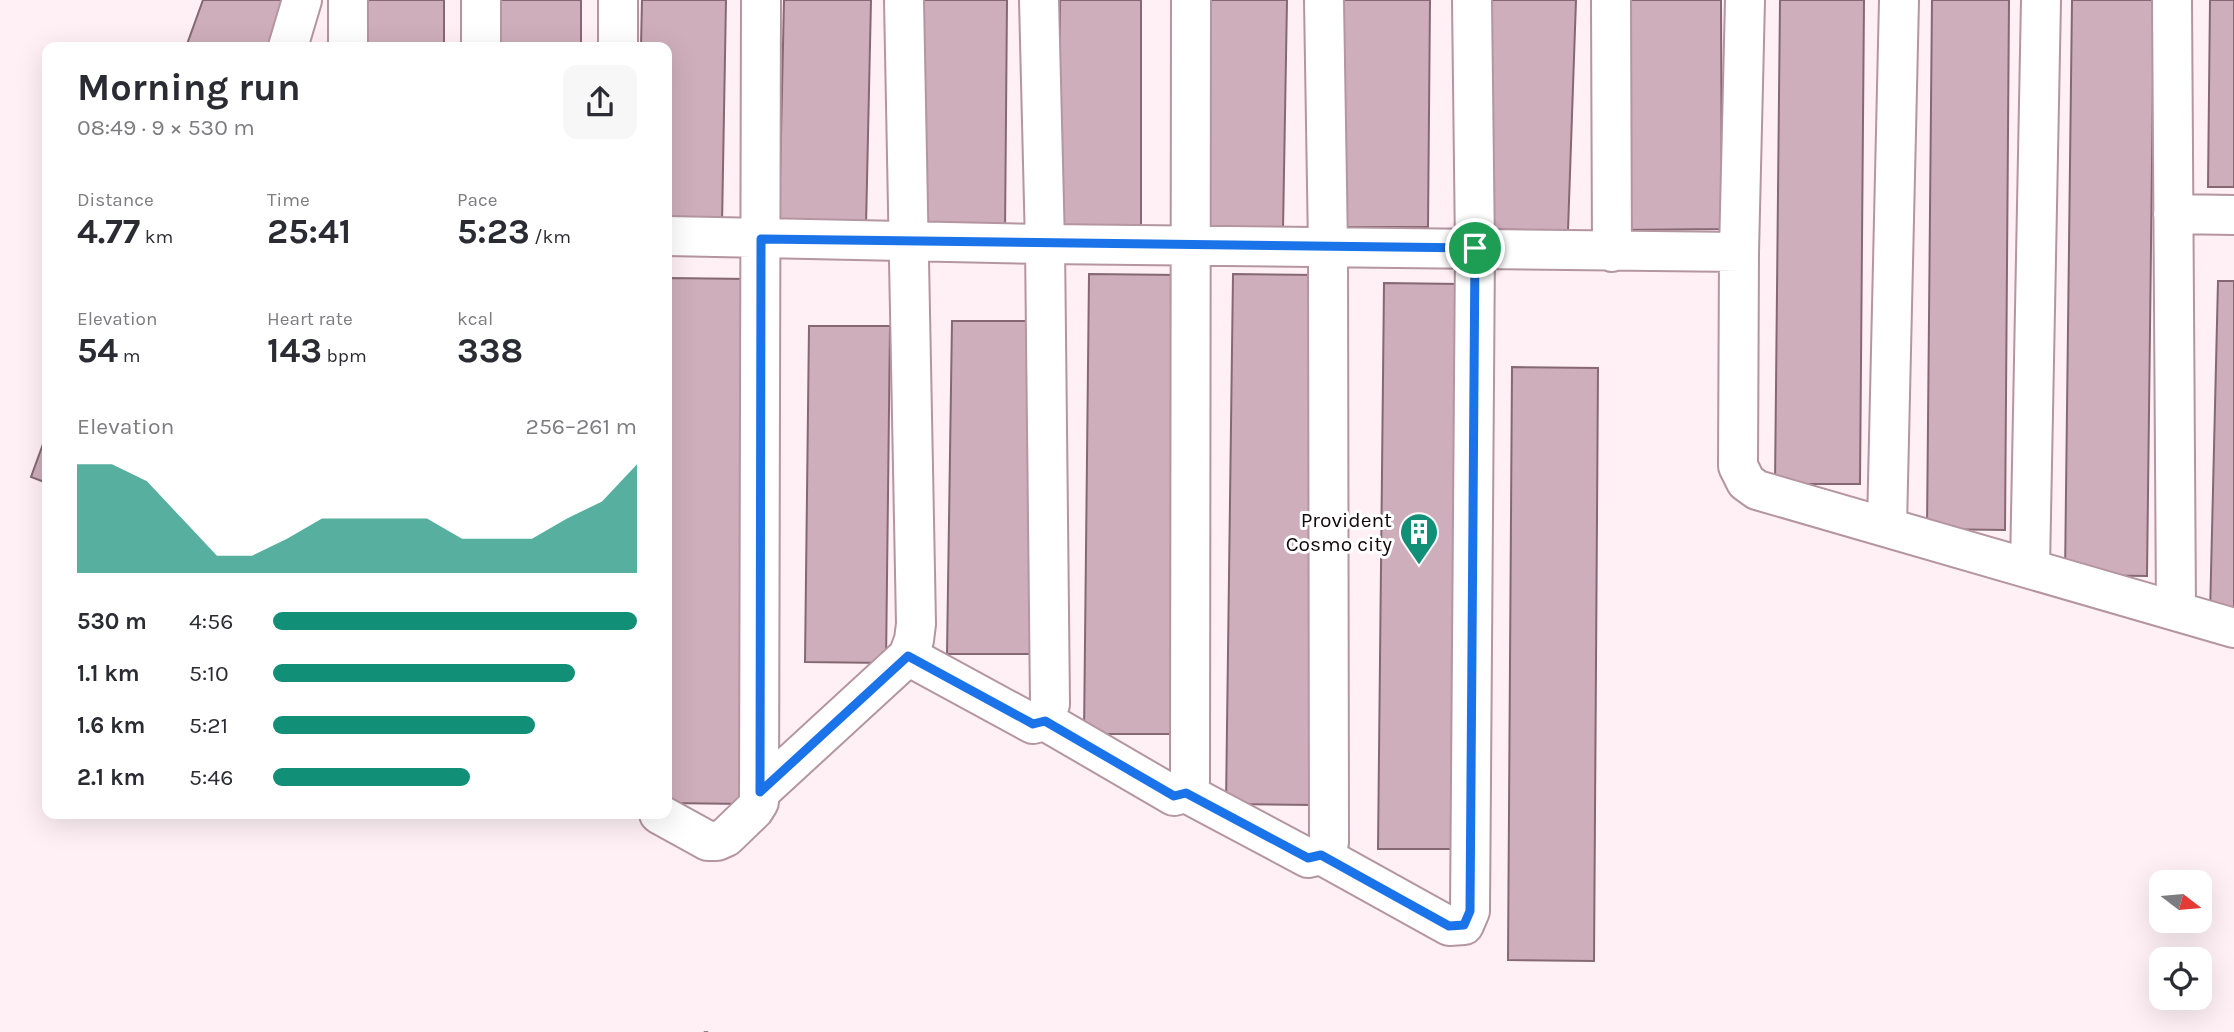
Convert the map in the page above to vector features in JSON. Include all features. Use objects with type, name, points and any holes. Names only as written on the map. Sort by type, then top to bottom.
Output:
[{"type":"street","points":[[289,42],[302,0]]},
{"type":"street","points":[[348,0],[348,42]]},
{"type":"street","points":[[481,0],[481,42]]},
{"type":"street","points":[[618,0],[618,42]]},
{"type":"street","points":[[668,819],[708,841],[717,841],[754,810],[759,802],[761,0]]},
{"type":"street","points":[[760,792],[908,656],[916,624],[904,0]]},
{"type":"street","points":[[1040,0],[1050,704],[1045,721]]},
{"type":"street","points":[[1186,793],[1190,781],[1191,0]]},
{"type":"street","points":[[1321,855],[1329,843],[1328,247],[1324,0]]},
{"type":"street","points":[[908,656],[1033,724],[1045,721],[1174,796],[1186,793],[1308,858],[1321,855],[1449,926],[1464,925],[1470,911],[1475,248],[1472,0]]},
{"type":"street","points":[[1611,0],[1612,252]]},
{"type":"street","points":[[1745,0],[1739,252],[1738,466],[1746,482],[1758,489],[2234,628]]},
{"type":"street","points":[[1887,526],[1899,0]]},
{"type":"street","points":[[2030,567],[2041,0]]},
{"type":"street","points":[[2172,0],[2176,611]]},
{"type":"street","points":[[2173,214],[2234,215]]},
{"type":"street","points":[[672,236],[1045,244],[1739,252]]},
{"type":"building","points":[[203,0],[290,0],[275,42],[188,42]]},
{"type":"building","points":[[362,0],[444,0],[444,42],[362,42]]},
{"type":"building","points":[[498,0],[581,0],[581,42],[497,42]]},
{"type":"building","points":[[642,0],[726,0],[722,225],[672,224],[672,42],[641,42]]},
{"type":"building","points":[[784,0],[871,0],[866,226],[779,224]]},
{"type":"building","points":[[914,0],[1007,0],[1005,233],[912,233]]},
{"type":"building","points":[[1060,0],[1141,0],[1141,229],[1060,229]]},
{"type":"building","points":[[1209,0],[1287,0],[1283,230],[1206,229]]},
{"type":"building","points":[[1339,0],[1430,0],[1428,227],[1337,227]]},
{"type":"building","points":[[1491,0],[1576,0],[1568,231],[1484,229]]},
{"type":"building","points":[[1622,0],[1721,0],[1722,229],[1623,230]]},
{"type":"building","points":[[1780,0],[1864,0],[1860,484],[1775,484]]},
{"type":"building","points":[[1932,0],[2009,0],[2005,530],[1927,529]]},
{"type":"building","points":[[2072,0],[2154,0],[2147,576],[2065,575]]},
{"type":"building","points":[[2210,0],[2234,0],[2234,187],[2208,187]]},
{"type":"building","points":[[1089,274],[1179,275],[1173,734],[1084,734]]},
{"type":"building","points":[[1233,274],[1318,275],[1312,805],[1226,804]]},
{"type":"building","points":[[672,278],[750,279],[744,804],[672,803]]},
{"type":"building","points":[[2218,281],[2234,281],[2234,615],[2210,615]]},
{"type":"building","name":"Provident Cosmo city","points":[[1384,283],[1460,284],[1453,849],[1378,849]]},
{"type":"building","points":[[952,321],[1034,321],[1030,654],[947,654]]},
{"type":"building","points":[[809,326],[890,326],[886,663],[805,662]]},
{"type":"building","points":[[1512,367],[1598,368],[1594,961],[1508,960]]},
{"type":"building","points":[[42,447],[42,481],[31,477]]},
{"type":"place","name":"Provident Cosmo city","points":[[1419,566]]},
{"type":"route","points":[[761,239],[1475,248],[1470,911],[1464,925],[1449,926],[1321,855],[1308,858],[1186,793],[1174,796],[1045,721],[1033,724],[908,656],[760,792],[761,239]]}]
